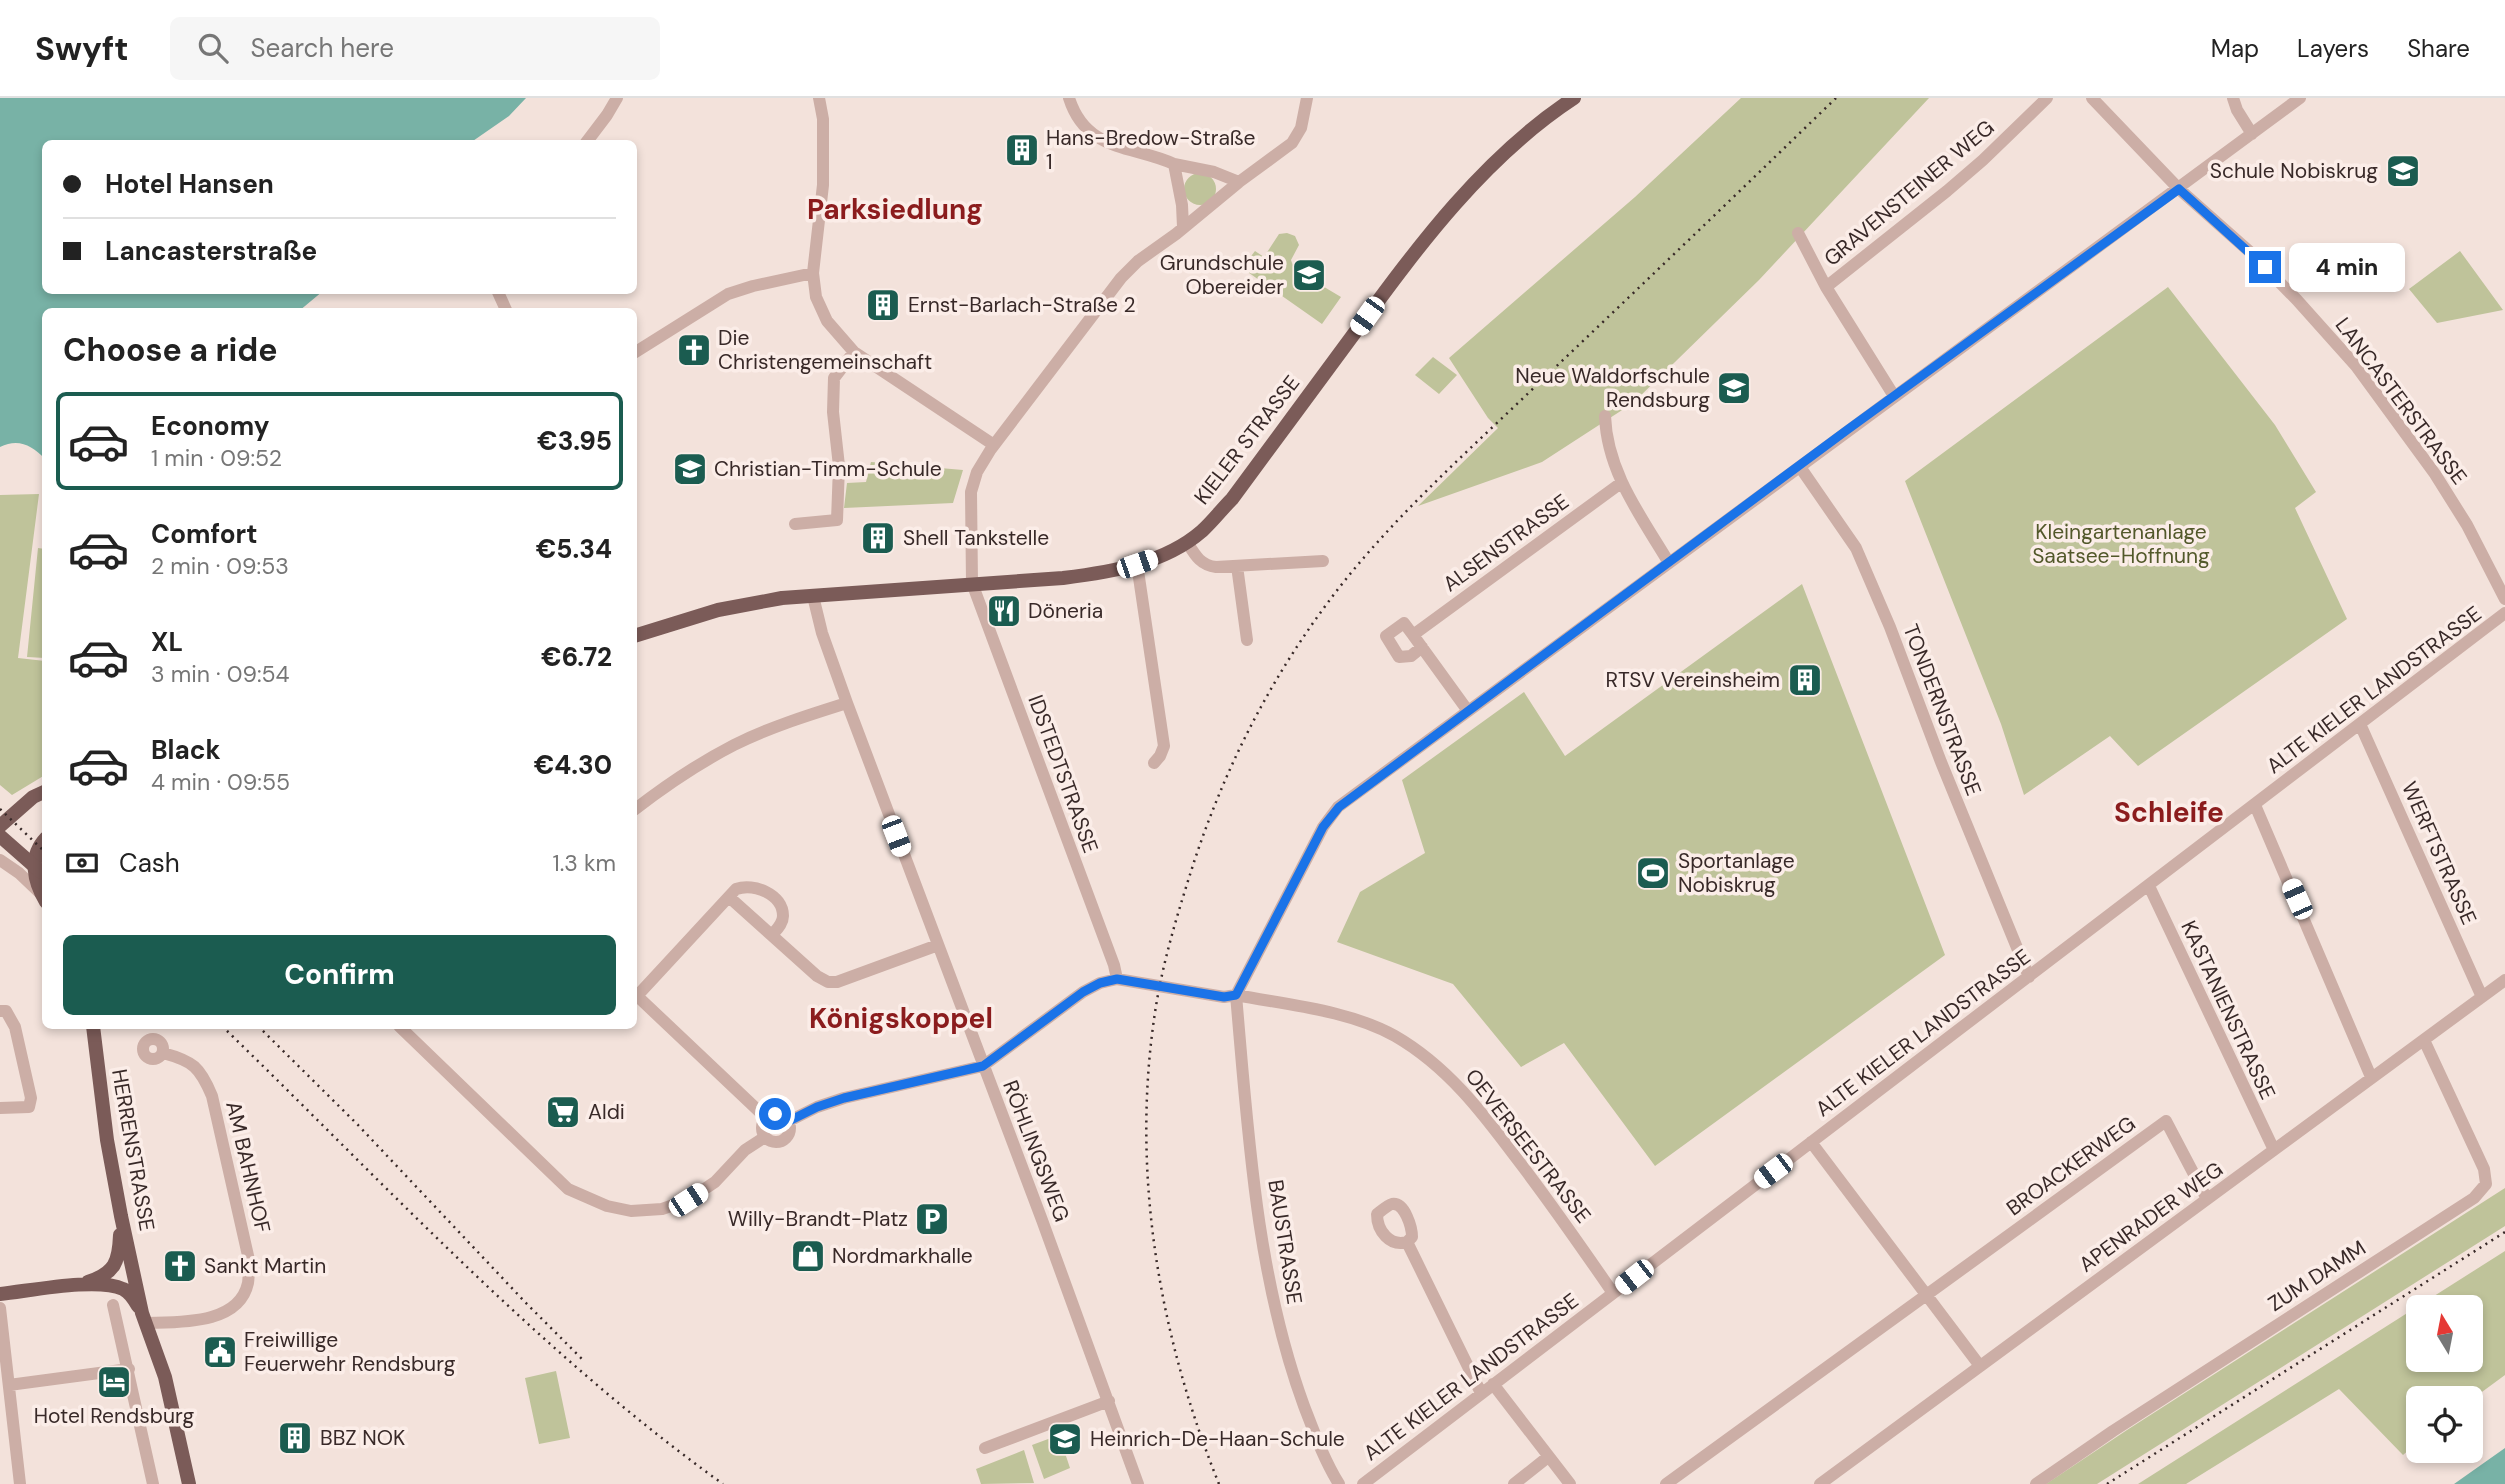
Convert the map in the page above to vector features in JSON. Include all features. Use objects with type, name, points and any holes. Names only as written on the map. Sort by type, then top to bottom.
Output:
[{"type":"main road","name":"KIELER STRASSE","points":[[637,635],[738,606],[813,596],[1107,572],[1163,555],[1186,542],[1201,531],[1232,499],[1393,280],[1464,194],[1499,156],[1549,114],[1574,98]]},
{"type":"main road","points":[[42,793],[33,797],[1,828],[42,873]]},
{"type":"main road","points":[[42,842],[37,848],[35,858],[36,877],[42,895]]},
{"type":"main road","name":"HERRENSTRASSE","points":[[93,1029],[107,1140],[121,1216],[144,1318],[165,1377],[189,1484]]},
{"type":"main road","points":[[76,1286],[107,1274],[115,1265],[120,1249],[121,1216]]},
{"type":"main road","points":[[0,1294],[106,1285],[124,1289],[131,1295],[144,1318]]},
{"type":"street","points":[[588,140],[617,98]]},
{"type":"street","points":[[819,98],[823,119],[822,185],[813,273],[816,297],[827,320],[854,352],[994,445]]},
{"type":"street","points":[[1069,98],[1076,115],[1093,135],[1114,146],[1174,164],[1214,172],[1239,182]]},
{"type":"street","name":"IDSTEDTSTRASSE","points":[[1117,979],[972,583],[971,492],[977,472],[994,445],[1121,278],[1239,182],[1292,143],[1301,128],[1307,98]]},
{"type":"street","name":"GRAVENSTEINER WEG","points":[[1826,287],[1956,183],[2048,98]]},
{"type":"street","name":"LANCASTERSTRASSE","points":[[2092,98],[2179,189],[2250,252],[2356,366],[2435,474],[2467,525],[2505,599]]},
{"type":"street","points":[[2233,98],[2252,134]]},
{"type":"street","points":[[1236,995],[1323,827],[1339,807],[2300,98]]},
{"type":"street","points":[[1174,164],[1182,205],[1183,227]]},
{"type":"street","name":"GRAVENSTEINER WEG","points":[[1798,233],[1826,287],[1894,396]]},
{"type":"street","points":[[637,351],[727,294],[813,273]]},
{"type":"street","points":[[795,524],[837,520],[839,466],[833,412],[834,378],[854,352]]},
{"type":"street","points":[[1605,416],[1606,439],[1620,483],[1669,563]]},
{"type":"street","name":"TONDERNSTRASSE","points":[[1800,467],[1856,548],[2029,977]]},
{"type":"street","name":"ALSENSTRASSE","points":[[1413,635],[1620,483]]},
{"type":"street","points":[[1186,542],[1206,566],[1324,561]]},
{"type":"street","points":[[1137,564],[1164,746],[1154,763]]},
{"type":"street","points":[[1237,566],[1247,640]]},
{"type":"street","name":"RÖHLINGSWEG","points":[[813,596],[822,633],[847,703],[1138,1484]]},
{"type":"street","name":"ALTE KIELER LANDSTRASSE","points":[[1363,1484],[2505,613]]},
{"type":"street","points":[[1422,647],[1411,656],[1399,657],[1385,636],[1404,623],[1422,647],[1468,711]]},
{"type":"street","points":[[637,808],[691,769],[735,745],[783,724],[847,703]]},
{"type":"street","name":"WERFTSTRASSE","points":[[2360,724],[2482,998]]},
{"type":"street","points":[[2255,805],[2371,1076]]},
{"type":"street","points":[[0,860],[19,873],[42,897]]},
{"type":"street","points":[[637,992],[737,889],[756,887],[772,896],[780,905],[783,916],[772,935]]},
{"type":"street","name":"KASTANIENSTRASSE","points":[[2148,887],[2274,1150]]},
{"type":"street","points":[[729,897],[817,976],[828,982],[837,982],[938,945]]},
{"type":"street","points":[[789,1121],[817,1107],[844,1098],[983,1066],[1083,992],[1100,983],[1117,979]]},
{"type":"street","name":"OEVERSEESTRASSE","points":[[1117,979],[1224,997],[1236,995],[1319,1010],[1393,1035],[1433,1061],[1460,1086],[1545,1196],[1613,1293]]},
{"type":"street","name":"APENRADER WEG","points":[[1820,1484],[2505,980]]},
{"type":"street","name":"BAUSTRASSE","points":[[1236,995],[1267,1273],[1299,1391],[1329,1468],[1339,1484]]},
{"type":"street","points":[[637,996],[766,1118]]},
{"type":"street","points":[[0,1108],[29,1107],[31,1098],[15,1027],[3,1011]]},
{"type":"street","points":[[402,1029],[568,1189],[607,1206],[631,1211],[662,1209],[688,1200],[715,1182],[745,1150],[765,1137]]},
{"type":"street","name":"ZUM DAMM","points":[[2036,1484],[2113,1431],[2474,1198],[2486,1184],[2484,1169],[2424,1040]]},
{"type":"street","name":"AM BAHNHOF","points":[[144,1318],[178,1323],[211,1317],[228,1310],[243,1295],[248,1284],[249,1260],[212,1096],[204,1078],[187,1059],[163,1053]]},
{"type":"street","points":[[765,1137],[762,1125],[770,1115],[779,1114],[789,1121]]},
{"type":"street","points":[[765,1137],[776,1142],[784,1140],[790,1133],[789,1121]]},
{"type":"street","name":"BROACKERWEG","points":[[1666,1484],[2166,1121],[2207,1199]]},
{"type":"street","points":[[1811,1142],[1980,1366]]},
{"type":"street","points":[[1407,1242],[1481,1393]]},
{"type":"street","points":[[113,1305],[153,1484]]},
{"type":"street","points":[[0,1308],[20,1484]]},
{"type":"street","points":[[9,1385],[129,1369]]},
{"type":"street","points":[[1493,1384],[1570,1484]]},
{"type":"street","points":[[985,1448],[1109,1401]]},
{"type":"street","points":[[0,1430],[13,1427]]},
{"type":"street","points":[[1514,1484],[1548,1457]]},
{"type":"green space","points":[[1741,98],[1929,98],[1759,280],[1633,403],[1542,462],[1418,506],[1498,428],[1488,418],[1449,358],[1635,197]]},
{"type":"green space","points":[[1200,173],[1211,178],[1216,189],[1211,200],[1200,205],[1189,200],[1184,189],[1189,178]]},
{"type":"green space","points":[[1279,234],[1295,236],[1299,245],[1291,260],[1294,269],[1341,297],[1322,324],[1242,268],[1255,251],[1264,257]]},
{"type":"green space","points":[[2460,251],[2503,310],[2437,323],[2409,289]]},
{"type":"green space","name":"Kleingartenanlage Saatsee-Hoffnung","points":[[2168,287],[2275,425],[2316,492],[2295,508],[2347,619],[2138,766],[2110,736],[2024,795],[2001,724],[1905,481]]},
{"type":"green space","points":[[1433,357],[1457,375],[1439,394],[1415,375]]},
{"type":"green space","points":[[871,462],[963,470],[953,503],[844,508],[847,483],[866,482]]},
{"type":"green space","points":[[39,494],[18,658],[42,661],[42,777],[12,795],[0,785],[0,495]]},
{"type":"green space","points":[[38,548],[42,549],[42,658],[27,657]]},
{"type":"green space","name":"Sportanlage Nobiskrug","points":[[1802,584],[1945,955],[1655,1166],[1564,1043],[1521,1067],[1453,984],[1337,942],[1360,892],[1425,853],[1402,780],[1524,692],[1565,756]]},
{"type":"green space","points":[[2505,1188],[2505,1226],[2097,1484],[2046,1484],[2127,1430]]},
{"type":"green space","points":[[2505,1251],[2505,1375],[2483,1391],[2483,1386],[2406,1386],[2406,1452],[2403,1455],[2339,1389],[2186,1484],[2138,1484],[2406,1314],[2406,1372],[2483,1372],[2483,1295],[2436,1295]]},
{"type":"green space","points":[[556,1371],[570,1438],[539,1444],[525,1378]]},
{"type":"green space","points":[[1059,1435],[1070,1468],[1044,1479],[1032,1445]]},
{"type":"green space","points":[[1024,1450],[1034,1483],[981,1484],[976,1469]]},
{"type":"water","points":[[0,98],[526,98],[509,116],[474,140],[42,140],[42,294],[319,294],[303,308],[42,308],[42,456],[24,444],[13,443],[0,447]]},
{"type":"water","points":[[2505,1448],[2505,1484],[2454,1484]]},
{"type":"railway","points":[[1219,1484],[1198,1427],[1165,1309],[1148,1189],[1146,1128],[1149,1067],[1163,969],[1194,862],[1239,750],[1277,679],[1321,611],[1392,526],[1836,98]]},
{"type":"railway","points":[[0,809],[42,849]]},
{"type":"railway","points":[[225,1029],[526,1322],[655,1433],[723,1484]]},
{"type":"railway","points":[[261,1029],[358,1125],[582,1359]]},
{"type":"railway","points":[[2107,1484],[2505,1232]]},
{"type":"place","name":"Hans-Bredow-Straße 1","points":[[1022,150]]},
{"type":"place","name":"Schule Nobiskrug","points":[[2403,171]]},
{"type":"place","name":"Grundschule Obereider","points":[[1309,275]]},
{"type":"place","name":"Ernst-Barlach-Straße 2","points":[[883,305]]},
{"type":"place","name":"Die Christengemeinschaft","points":[[694,350]]},
{"type":"place","name":"Neue Waldorfschule Rendsburg","points":[[1734,388]]},
{"type":"place","name":"Christian-Timm-Schule","points":[[690,469]]},
{"type":"place","name":"Shell Tankstelle","points":[[878,538]]},
{"type":"place","name":"Döneria","points":[[1004,611]]},
{"type":"place","name":"RTSV Vereinsheim","points":[[1805,680]]},
{"type":"place","name":"Sportanlage Nobiskrug","points":[[1653,873]]},
{"type":"place","name":"Aldi","points":[[563,1112]]},
{"type":"place","name":"Willy-Brandt-Platz","points":[[932,1219]]},
{"type":"place","name":"Nordmarkhalle","points":[[808,1256]]},
{"type":"place","name":"Sankt Martin","points":[[180,1266]]},
{"type":"place","name":"Freiwillige Feuerwehr Rendsburg","points":[[220,1352]]},
{"type":"place","name":"Hotel Rendsburg","points":[[114,1382]]},
{"type":"place","name":"BBZ NOK","points":[[295,1438]]},
{"type":"place","name":"Heinrich-De-Haan-Schule","points":[[1065,1439]]},
{"type":"district","name":"Parksiedlung","points":[[895,209]]},
{"type":"district","name":"Schleife","points":[[2169,812]]},
{"type":"district","name":"Königskoppel","points":[[901,1018]]},
{"type":"route","points":[[775,1114],[784,1116],[789,1121],[817,1107],[844,1098],[983,1066],[1083,992],[1100,983],[1117,979],[1224,997],[1236,995],[1323,827],[1354,794],[2179,189],[2265,267]]}]
